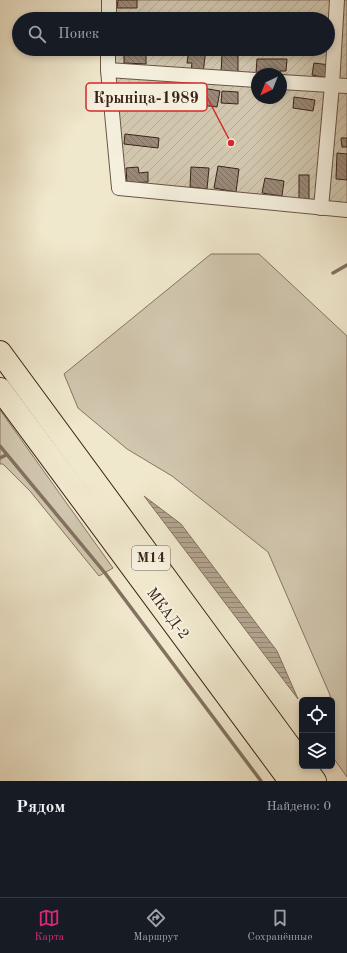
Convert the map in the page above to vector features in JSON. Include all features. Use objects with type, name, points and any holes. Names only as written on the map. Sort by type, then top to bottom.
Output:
[{"type":"highway","name":"М14","points":[[0,352],[299,759]]},
{"type":"highway","name":"МКАД-2","points":[[0,389],[290,781]]},
{"type":"highway","points":[[306,769],[316,781]]},
{"type":"street","points":[[109,0],[109,12]]},
{"type":"street","points":[[335,34],[337,0]]},
{"type":"street","points":[[108,56],[119,188],[347,210]]},
{"type":"street","points":[[321,208],[334,56]]},
{"type":"street","points":[[108,70],[251,80]]},
{"type":"street","points":[[287,82],[347,86]]},
{"type":"shaded area","points":[[109,0],[347,0],[347,210],[119,188],[109,56],[335,56],[335,12],[109,12]]},
{"type":"shaded area","points":[[211,254],[259,254],[347,336],[347,777],[335,760],[335,697],[330,697],[268,552],[172,476],[127,449],[78,408],[64,374]]},
{"type":"shaded area","points":[[0,410],[113,568],[99,576],[30,491],[3,464],[0,464]]},
{"type":"shaded area","points":[[144,496],[181,524],[277,651],[298,699]]},
{"type":"building","points":[[118,0],[137,0],[137,8],[117,8]]},
{"type":"building","points":[[124,56],[146,56],[146,64],[124,63]]},
{"type":"building","points":[[188,56],[205,56],[203,73],[191,71],[192,63],[187,63]]},
{"type":"building","points":[[222,56],[238,56],[238,72],[221,72]]},
{"type":"building","points":[[257,59],[287,59],[286,68],[256,68]]},
{"type":"building","points":[[314,63],[330,65],[328,78],[312,75]]},
{"type":"building","points":[[197,87],[220,91],[217,107],[194,104]]},
{"type":"building","points":[[222,91],[238,92],[238,104],[221,103]]},
{"type":"building","points":[[294,97],[315,100],[313,111],[293,108]]},
{"type":"building","points":[[125,134],[159,138],[158,148],[124,144]]},
{"type":"building","points":[[341,138],[347,138],[347,147],[342,147]]},
{"type":"building","points":[[337,153],[347,154],[347,180],[336,179]]},
{"type":"building","points":[[218,166],[239,169],[236,192],[214,188]]},
{"type":"building","points":[[138,167],[139,173],[148,172],[148,182],[127,183],[126,168]]},
{"type":"building","points":[[191,167],[209,168],[207,189],[190,187]]},
{"type":"building","points":[[299,175],[309,175],[309,200],[299,200]]},
{"type":"building","points":[[265,178],[284,181],[282,196],[262,193]]},
{"type":"waterway","points":[[333,273],[347,265]]},
{"type":"waterway","points":[[0,446],[105,573],[261,781]]},
{"type":"waterway","points":[[0,458],[6,455]]},
{"type":"place","name":"Крыніца-1989","points":[[231,143]]}]
